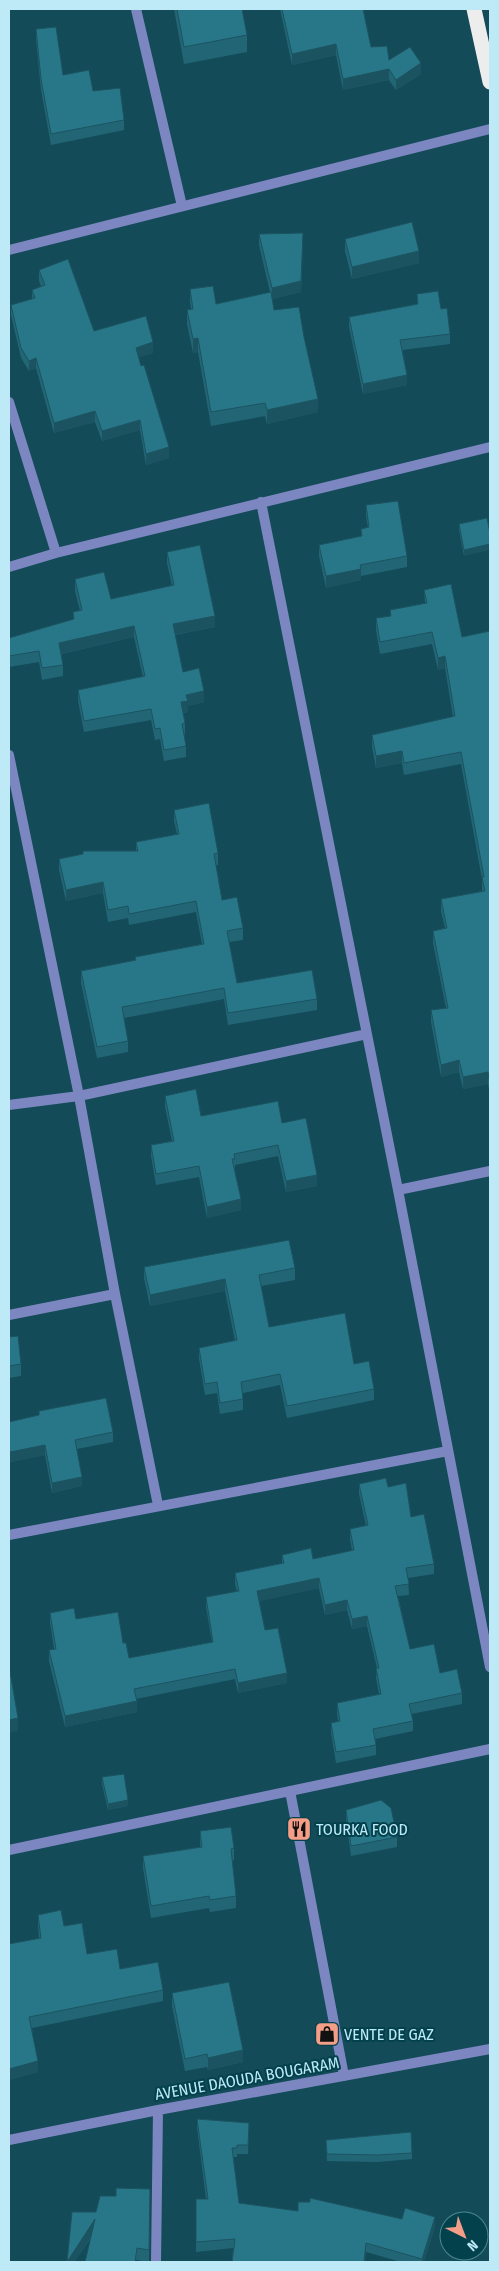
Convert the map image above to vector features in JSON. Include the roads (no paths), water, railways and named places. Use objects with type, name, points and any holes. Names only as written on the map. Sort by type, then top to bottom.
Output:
[{"type":"highway","points":[[474,9],[490,82]]},
{"type":"street","points":[[136,9],[182,206]]},
{"type":"street","points":[[9,250],[490,129]]},
{"type":"street","points":[[9,402],[56,553]]},
{"type":"street","points":[[9,567],[56,553],[490,447]]},
{"type":"street","points":[[261,502],[398,1190],[490,1667]]},
{"type":"street","points":[[9,755],[79,1096],[115,1294],[158,1505]]},
{"type":"street","points":[[9,1105],[79,1096],[367,1034]]},
{"type":"street","points":[[398,1190],[490,1171]]},
{"type":"street","points":[[9,1315],[115,1294]]},
{"type":"street","points":[[9,1535],[448,1451]]},
{"type":"street","points":[[9,1850],[490,1749]]},
{"type":"street","points":[[290,1791],[344,2076]]},
{"type":"street","name":"AVENUE DAOUDA BOUGARAM","points":[[9,2140],[158,2110],[490,2049]]},
{"type":"street","points":[[156,2262],[158,2110]]},
{"type":"place","name":"TOURKA FOOD","points":[[299,1829]]},
{"type":"place","name":"VENTE DE GAZ","points":[[327,2034]]}]
